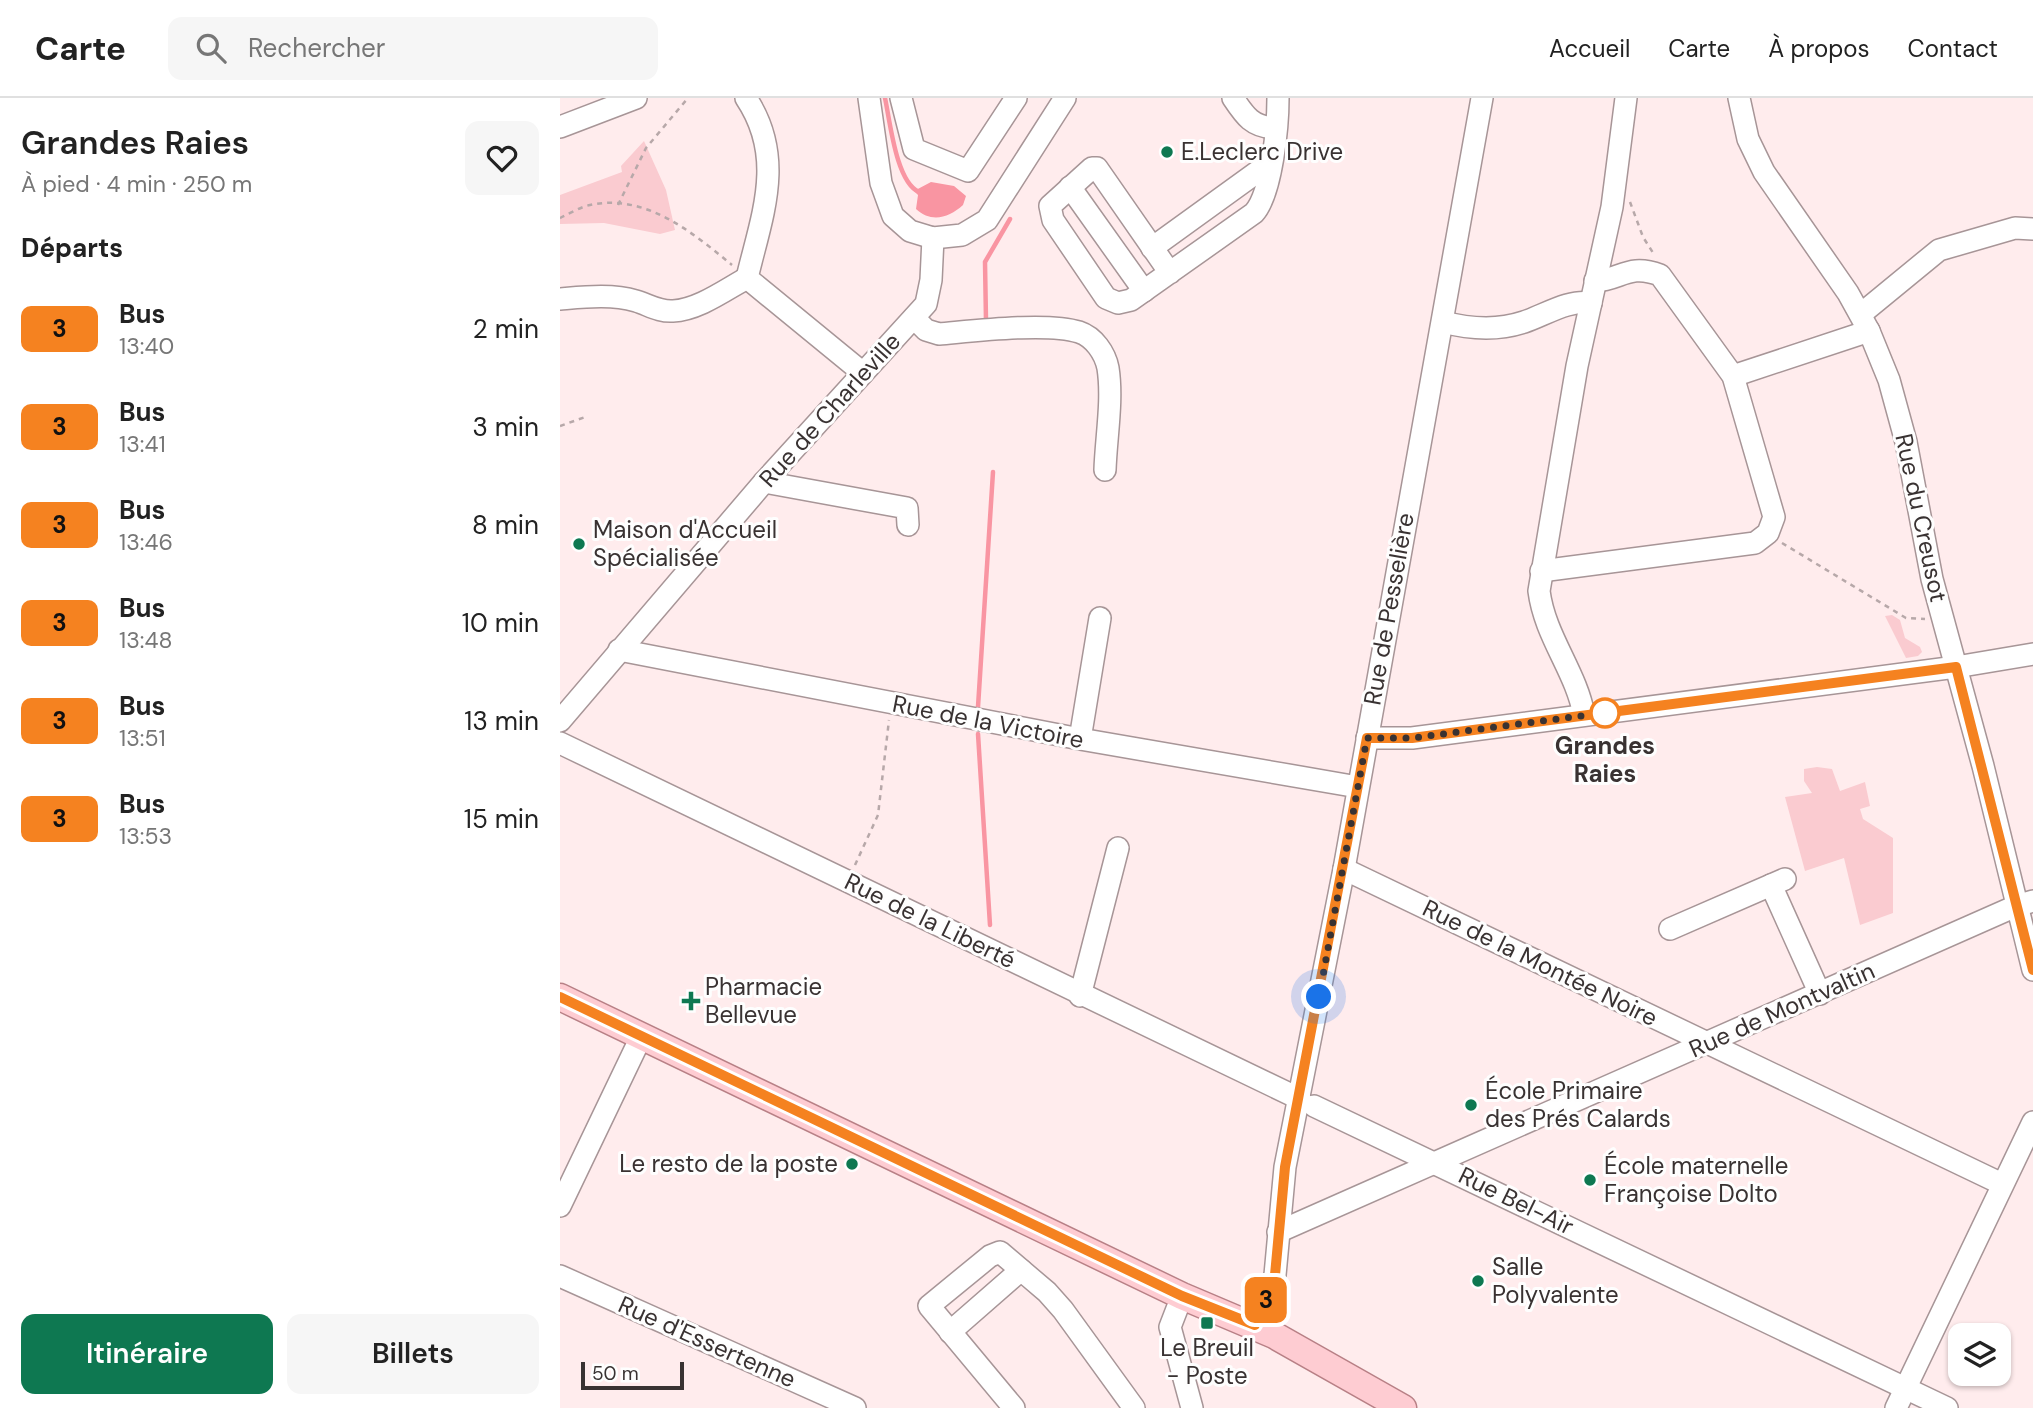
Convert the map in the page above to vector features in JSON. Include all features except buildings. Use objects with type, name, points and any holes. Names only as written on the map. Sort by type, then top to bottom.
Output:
[{"type":"main road","points":[[560,997],[1182,1296],[1255,1325],[1403,1408]]},
{"type":"street","points":[[560,127],[636,98]]},
{"type":"street","points":[[560,299],[601,296],[635,301],[662,311],[675,311],[693,306],[747,278],[770,178],[769,149],[747,98]]},
{"type":"street","points":[[869,98],[884,195],[893,216],[910,231],[933,238],[962,235],[987,220],[1065,98]]},
{"type":"street","points":[[901,98],[914,149],[968,171],[1016,98]]},
{"type":"street","points":[[1233,98],[1248,120],[1264,128],[1275,128]]},
{"type":"street","points":[[1170,273],[1097,168],[1092,168],[1054,202],[1049,213],[1106,298],[1124,303],[1170,273],[1260,206],[1271,162],[1278,98]]},
{"type":"street","name":"Rue de Pesselière","points":[[1255,1325],[1275,1275],[1283,1178],[1307,1102],[1396,561],[1443,322],[1482,98]]},
{"type":"street","points":[[1584,715],[1578,688],[1546,624],[1539,591],[1616,173],[1626,98]]},
{"type":"street","name":"Rue du Creusot","points":[[1739,98],[1748,139],[1764,172],[1865,323],[1900,415],[1932,579],[2025,904],[2033,970]]},
{"type":"street","points":[[1152,248],[1271,162]]},
{"type":"street","points":[[1070,187],[1144,291]]},
{"type":"street","points":[[1733,376],[1865,323],[1939,250],[2015,228],[2033,229]]},
{"type":"street","name":"Rue de Charleville","points":[[560,722],[764,482],[926,304],[932,279],[933,238]]},
{"type":"street","points":[[1541,571],[1755,543],[1768,533],[1774,517],[1733,376],[1660,275],[1648,270],[1628,271],[1595,281]]},
{"type":"street","points":[[747,278],[863,373]]},
{"type":"street","points":[[1443,322],[1469,328],[1490,328],[1521,323],[1579,301],[1591,303]]},
{"type":"street","points":[[914,318],[926,330],[939,334],[1054,329],[1078,331],[1089,337],[1100,348],[1108,370],[1105,470]]},
{"type":"street","points":[[764,482],[906,508],[908,525]]},
{"type":"street","points":[[1080,739],[1100,618]]},
{"type":"street","name":"Rue de la Victoire","points":[[619,650],[891,704],[1358,787]]},
{"type":"street","points":[[1367,738],[1412,738],[1956,667],[2033,654]]},
{"type":"street","name":"Rue de la Liberté","points":[[560,743],[1080,996],[1307,1102]]},
{"type":"street","points":[[1080,996],[1118,848]]},
{"type":"street","name":"Rue de la Montée Noire","points":[[1344,869],[2002,1184]]},
{"type":"street","points":[[1670,929],[1778,882],[1820,993]]},
{"type":"street","name":"Rue de Montvaltin","points":[[1278,1232],[2025,904]]},
{"type":"street","points":[[560,1206],[641,1037]]},
{"type":"street","name":"Rue Bel-Air","points":[[1307,1102],[1947,1408]]},
{"type":"street","points":[[1896,1408],[2033,1122]]},
{"type":"street","points":[[1014,1408],[929,1306],[990,1256],[1000,1252],[1063,1310],[1133,1408]]},
{"type":"street","points":[[950,1332],[1021,1270]]},
{"type":"street","name":"Rue d'Essertenne","points":[[560,1276],[855,1408]]},
{"type":"street","points":[[1182,1296],[1170,1327],[1188,1407]]},
{"type":"path","points":[[618,205],[646,148],[688,98]]},
{"type":"path","points":[[1616,173],[1643,237],[1660,265],[1660,275]]},
{"type":"path","points":[[560,218],[590,205],[639,204],[672,221],[747,278]]},
{"type":"path","points":[[560,426],[588,416]]},
{"type":"path","points":[[1768,533],[1906,618],[1932,618]]},
{"type":"path","points":[[848,881],[878,815],[891,704]]},
{"type":"shaded area","points":[[644,141],[666,190],[675,230],[660,234],[604,223],[560,224],[560,195],[622,172],[621,166]]},
{"type":"shaded area","points":[[931,182],[954,186],[966,196],[963,205],[940,217],[928,216],[916,209],[918,195],[914,191]]},
{"type":"shaded area","points":[[1892,615],[1900,620],[1905,638],[1920,647],[1922,652],[1918,656],[1906,658],[1885,616]]},
{"type":"shaded area","points":[[1804,769],[1832,769],[1840,791],[1865,782],[1870,806],[1860,809],[1863,819],[1893,838],[1893,913],[1860,925],[1844,858],[1805,871],[1785,797],[1812,793],[1804,781]]},
{"type":"waterway","points":[[885,98],[899,164],[911,186],[919,192]]},
{"type":"waterway","points":[[986,321],[985,262],[1010,219]]},
{"type":"waterway","points":[[978,707],[993,472]]},
{"type":"waterway","points":[[978,734],[990,925]]},
{"type":"bus line","name":"3","points":[[560,997],[1182,1296],[1255,1325],[1275,1275],[1279,1209],[1285,1167],[1367,738],[1412,738],[1956,667],[1992,799],[2021,930],[2033,970]]},
{"type":"place","name":"E.Leclerc Drive","points":[[1167,152]]},
{"type":"place","name":"Maison d'Accueil Spécialisée","points":[[579,544]]},
{"type":"place","name":"Grandes Raies","points":[[1605,713]]},
{"type":"place","name":"Pharmacie Bellevue","points":[[691,1001]]},
{"type":"place","name":"École Primaire des Prés Calards","points":[[1471,1105]]},
{"type":"place","name":"Le resto de la poste","points":[[852,1164]]},
{"type":"place","name":"École maternelle Françoise Dolto","points":[[1590,1180]]},
{"type":"place","name":"Salle Polyvalente","points":[[1478,1281]]},
{"type":"place","name":"Le Breuil - Poste","points":[[1207,1323]]},
{"type":"route","points":[[1319,997],[1367,738],[1412,738],[1611,712],[1605,713]]}]
